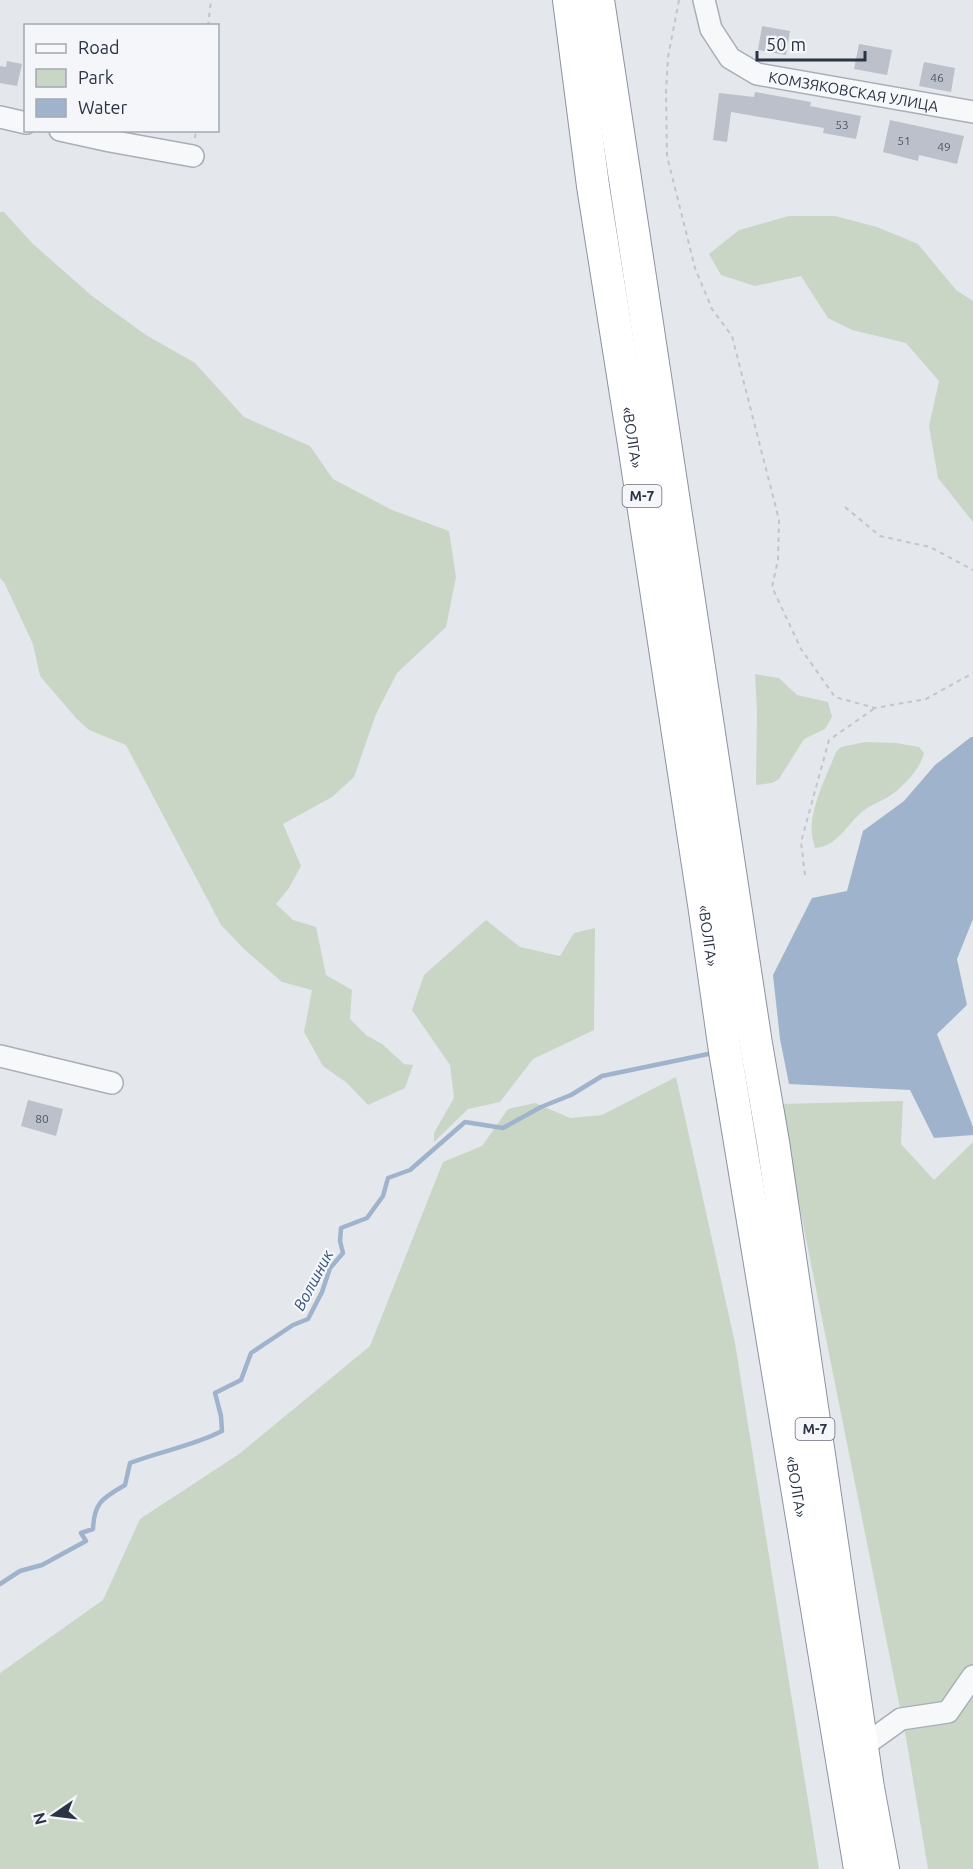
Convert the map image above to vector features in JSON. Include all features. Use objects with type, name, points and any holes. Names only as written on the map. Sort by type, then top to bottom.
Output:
[{"type":"highway","name":"«ВОЛГА»","points":[[569,0],[593,186],[725,1051],[860,1869]]},
{"type":"highway","name":"«ВОЛГА»","points":[[598,0],[756,1044],[773,1142],[862,1747],[883,1869]]},
{"type":"street","name":"КОМЗЯКОВСКАЯ УЛИЦА","points":[[704,0],[711,28],[730,58],[756,74],[973,112]]},
{"type":"street","points":[[0,117],[24,123]]},
{"type":"street","points":[[69,132],[193,156]]},
{"type":"street","points":[[0,1056],[112,1083]]},
{"type":"street","points":[[862,1747],[901,1719],[948,1712],[973,1676]]},
{"type":"path","points":[[208,24],[211,0]]},
{"type":"path","points":[[679,0],[668,57],[667,156],[695,268],[712,309],[732,336],[779,520],[778,560],[772,587],[801,649],[835,696],[875,708]]},
{"type":"path","points":[[844,507],[880,536],[930,548],[973,570]]},
{"type":"path","points":[[806,875],[801,842],[829,740],[875,708],[926,699],[973,673]]},
{"type":"green space","points":[[0,212],[4,212],[32,243],[92,296],[146,335],[195,363],[244,417],[310,446],[333,479],[392,510],[449,531],[456,577],[446,627],[397,673],[376,714],[354,777],[332,797],[283,824],[301,866],[289,888],[276,904],[293,920],[316,927],[326,975],[352,990],[350,1019],[366,1035],[382,1044],[404,1064],[413,1065],[405,1088],[368,1105],[347,1083],[323,1066],[304,1032],[312,990],[282,982],[244,949],[221,925],[126,745],[89,730],[40,676],[33,644],[0,578]]},
{"type":"green space","points":[[789,216],[835,216],[877,227],[918,244],[956,290],[973,301],[973,522],[938,478],[929,426],[939,381],[906,343],[852,330],[828,318],[801,276],[755,286],[721,275],[709,254],[739,230]]},
{"type":"green space","points":[[755,674],[779,678],[797,695],[828,702],[832,717],[825,729],[804,739],[779,779],[772,783],[756,785],[757,711]]},
{"type":"green space","points":[[865,742],[896,743],[919,747],[924,753],[915,772],[899,789],[863,811],[836,839],[823,847],[815,848],[812,834],[813,814],[836,752],[841,747]]},
{"type":"green space","points":[[486,920],[520,947],[560,956],[574,933],[595,928],[594,1030],[533,1059],[500,1102],[468,1109],[434,1142],[434,1133],[454,1098],[450,1065],[412,1010],[424,975]]},
{"type":"green space","points":[[676,1077],[735,1343],[819,1869],[0,1869],[0,1673],[103,1600],[140,1519],[239,1454],[370,1346],[443,1162],[482,1146],[508,1109],[535,1103],[570,1118],[602,1115]]},
{"type":"green space","points":[[903,1101],[901,1144],[934,1180],[973,1142],[973,1869],[928,1869],[906,1738],[779,1104]]},
{"type":"water","points":[[973,737],[973,919],[957,959],[967,1005],[937,1034],[973,1127],[973,1135],[934,1138],[910,1090],[789,1084],[780,1039],[773,975],[812,898],[847,891],[863,831],[904,801],[935,765]]},
{"type":"building","points":[[762,26],[790,31],[786,55],[758,50]]},
{"type":"building","points":[[859,44],[892,50],[887,75],[854,69]]},
{"type":"building","points":[[7,61],[22,64],[17,86],[0,83],[0,66],[6,67]]},
{"type":"building","points":[[924,62],[955,68],[951,92],[919,86]]},
{"type":"building","points":[[755,92],[811,102],[810,106],[861,116],[856,139],[823,133],[824,128],[731,112],[727,142],[713,140],[719,93],[754,97]]},
{"type":"building","points":[[890,120],[964,136],[957,164],[919,155],[918,161],[883,152]]},
{"type":"building","points":[[28,1100],[63,1109],[56,1136],[21,1126]]},
{"type":"waterway","name":"Волшник","points":[[0,1584],[20,1571],[42,1565],[86,1541],[81,1533],[93,1529],[95,1513],[101,1502],[125,1485],[130,1463],[200,1441],[222,1431],[215,1393],[241,1380],[251,1353],[293,1325],[308,1319],[322,1292],[330,1268],[343,1253],[340,1241],[341,1228],[367,1218],[383,1196],[388,1178],[410,1170],[465,1122],[503,1128],[541,1107],[571,1095],[602,1076],[713,1053]]}]
